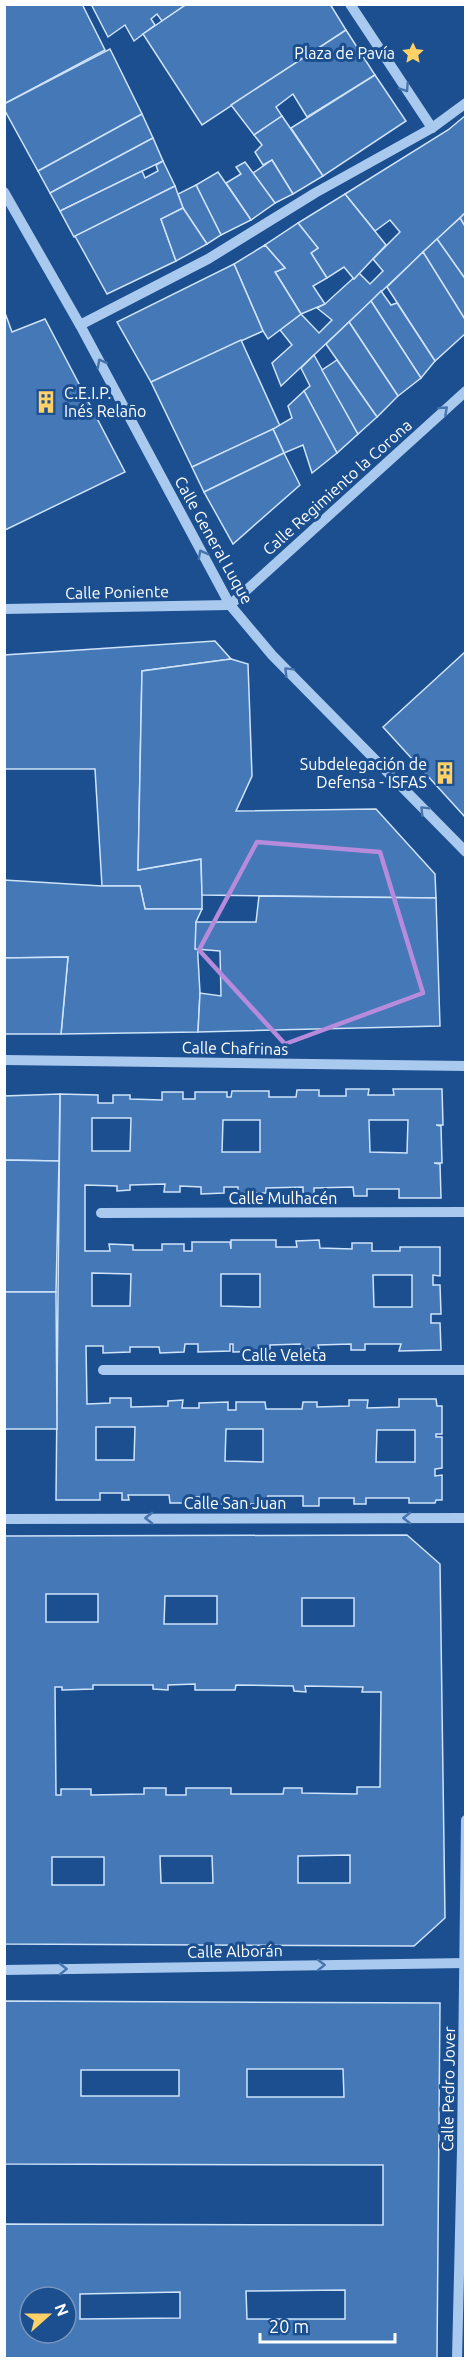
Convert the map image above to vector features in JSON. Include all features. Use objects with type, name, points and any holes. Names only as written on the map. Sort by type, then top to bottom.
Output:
[{"type":"street","points":[[350,4],[432,128]]},
{"type":"street","points":[[80,325],[208,259],[315,193],[432,128],[465,103]]},
{"type":"street","name":"Calle General Luque","points":[[4,192],[80,325],[230,605],[272,655],[465,852]]},
{"type":"street","name":"Calle Regimiento la Corona","points":[[230,605],[465,391]]},
{"type":"street","name":"Calle Poniente","points":[[4,609],[230,605]]},
{"type":"street","name":"Calle Chafrinas","points":[[4,1060],[465,1066]]},
{"type":"street","name":"Calle Mulhacén","points":[[101,1213],[465,1212]]},
{"type":"street","name":"Calle Veleta","points":[[103,1370],[465,1370]]},
{"type":"street","name":"Calle San Juan","points":[[4,1519],[465,1518]]},
{"type":"street","name":"Calle Pedro Jover","points":[[457,2358],[464,2150],[465,1820]]},
{"type":"street","name":"Calle Alborán","points":[[4,1970],[465,1963]]},
{"type":"highlighted area","points":[[257,842],[380,852],[423,993],[285,1044],[199,950]]},
{"type":"building","points":[[4,4],[82,4],[105,50],[4,104]]},
{"type":"building","points":[[91,4],[187,4],[162,21],[157,14],[151,19],[155,25],[134,41],[125,25],[108,37]]},
{"type":"building","points":[[187,4],[330,4],[346,30],[202,125],[143,34]]},
{"type":"building","points":[[346,30],[375,75],[307,117],[293,94],[276,107],[282,116],[254,135],[231,105]]},
{"type":"building","points":[[110,49],[142,114],[38,171],[4,109],[4,104]]},
{"type":"building","points":[[375,75],[406,121],[323,176],[291,128]]},
{"type":"building","points":[[142,114],[153,138],[50,193],[38,171]]},
{"type":"building","points":[[466,115],[466,212],[281,386],[272,363],[292,345],[280,330],[301,314],[319,333],[332,320],[317,308],[325,304],[359,273],[370,284],[383,271],[373,259],[400,232],[390,220],[375,231],[345,194],[448,130]]},
{"type":"building","points":[[282,116],[323,176],[293,194],[272,160],[263,165],[255,152],[262,145],[254,135]]},
{"type":"building","points":[[153,138],[163,161],[60,211],[50,193]]},
{"type":"building","points":[[272,160],[293,194],[275,203],[253,173]]},
{"type":"building","points":[[163,161],[175,186],[74,237],[60,211],[142,171],[145,178],[158,171],[156,165]]},
{"type":"building","points":[[245,162],[275,203],[251,220],[226,183],[241,174],[236,167]]},
{"type":"building","points":[[218,172],[251,220],[221,235],[196,185]]},
{"type":"building","points":[[196,185],[221,235],[207,244],[183,208],[178,194]]},
{"type":"building","points":[[175,186],[183,208],[161,219],[176,261],[107,294],[75,236]]},
{"type":"building","points":[[345,194],[386,245],[354,279],[344,267],[327,278],[311,253],[318,248],[298,223]]},
{"type":"building","points":[[183,208],[207,244],[176,261],[161,219]]},
{"type":"building","points":[[466,212],[466,228],[460,218]]},
{"type":"building","points":[[460,218],[466,228],[466,280],[437,239]]},
{"type":"building","points":[[298,223],[318,248],[311,253],[327,278],[313,286],[325,304],[301,314],[275,272],[285,268],[265,245]]},
{"type":"building","points":[[437,239],[466,280],[466,321],[423,252]]},
{"type":"building","points":[[265,245],[285,268],[275,272],[301,314],[268,339],[234,264]]},
{"type":"building","points":[[423,252],[466,321],[466,333],[435,361],[387,287]]},
{"type":"building","points":[[234,264],[263,331],[151,382],[117,322]]},
{"type":"building","points":[[381,291],[391,305],[397,303],[435,361],[421,378],[371,301]]},
{"type":"building","points":[[371,301],[421,378],[398,396],[349,322]]},
{"type":"building","name":"C.E.I.P. Inés Relaño","points":[[4,310],[12,332],[45,319],[125,472],[5,530]]},
{"type":"building","points":[[349,322],[398,396],[377,417],[326,344]]},
{"type":"building","points":[[241,340],[280,426],[192,467],[151,382]]},
{"type":"building","points":[[314,355],[358,434],[337,453],[304,391],[310,386],[301,368]]},
{"type":"building","points":[[337,360],[377,417],[358,434],[322,370]]},
{"type":"building","points":[[304,391],[337,453],[312,473],[303,445],[284,453],[273,429],[292,418],[288,406]]},
{"type":"building","points":[[273,429],[284,453],[204,492],[192,467]]},
{"type":"building","points":[[284,453],[300,485],[233,544],[204,492]]},
{"type":"building","points":[[215,641],[231,659],[142,671],[138,870],[201,859],[202,895],[202,909],[145,909],[140,886],[102,886],[95,769],[4,769],[4,655]]},
{"type":"building","name":"Subdelegación de Defensa - ISFAS","points":[[466,652],[466,818],[383,727]]},
{"type":"building","points":[[231,659],[248,664],[252,776],[236,811],[376,809],[435,874],[436,898],[202,895],[201,859],[138,870],[142,671]]},
{"type":"building","points":[[4,880],[140,886],[145,909],[202,909],[196,922],[200,993],[198,1032],[61,1034],[68,957],[4,958]]},
{"type":"building","points":[[259,896],[436,898],[440,1026],[198,1032],[200,993],[221,996],[220,951],[195,949],[196,922],[256,922]]},
{"type":"building","points":[[68,957],[61,1034],[4,1034],[4,958]]},
{"type":"building","points":[[346,1089],[369,1089],[368,1095],[394,1095],[393,1089],[442,1089],[443,1125],[436,1125],[441,1126],[442,1163],[434,1163],[440,1164],[441,1198],[399,1198],[399,1189],[367,1189],[367,1196],[354,1196],[353,1187],[314,1188],[314,1194],[303,1195],[303,1187],[266,1188],[266,1193],[238,1193],[238,1187],[224,1187],[224,1193],[201,1194],[201,1187],[180,1186],[180,1192],[164,1192],[165,1184],[130,1185],[130,1190],[117,1191],[117,1186],[85,1185],[85,1251],[110,1251],[109,1244],[133,1245],[133,1250],[162,1250],[162,1244],[184,1244],[184,1251],[192,1251],[192,1242],[230,1242],[231,1249],[231,1240],[276,1240],[276,1247],[297,1247],[296,1241],[319,1240],[320,1248],[352,1249],[352,1243],[372,1243],[372,1251],[400,1251],[400,1247],[440,1247],[440,1276],[433,1275],[433,1285],[440,1285],[441,1314],[431,1314],[431,1323],[440,1323],[441,1350],[399,1351],[401,1344],[365,1344],[365,1350],[351,1350],[351,1344],[318,1345],[319,1349],[300,1350],[300,1344],[270,1345],[270,1351],[233,1352],[233,1344],[230,1344],[230,1351],[198,1352],[198,1344],[185,1344],[184,1352],[160,1353],[159,1347],[130,1347],[130,1352],[103,1353],[103,1346],[86,1346],[87,1404],[110,1403],[110,1398],[131,1398],[131,1407],[168,1406],[168,1401],[183,1400],[182,1408],[199,1408],[199,1403],[228,1402],[228,1410],[236,1410],[236,1402],[265,1402],[266,1409],[302,1409],[303,1402],[317,1402],[317,1407],[349,1406],[349,1400],[368,1400],[367,1408],[399,1407],[399,1399],[436,1399],[437,1406],[442,1406],[442,1434],[436,1434],[436,1437],[442,1437],[442,1468],[435,1469],[435,1476],[442,1475],[442,1500],[436,1500],[435,1503],[409,1503],[409,1498],[366,1498],[366,1504],[354,1504],[354,1498],[319,1498],[319,1506],[303,1506],[303,1496],[268,1496],[267,1504],[235,1504],[236,1498],[229,1498],[229,1504],[200,1504],[200,1497],[187,1497],[187,1503],[170,1503],[169,1495],[128,1495],[129,1500],[122,1500],[122,1493],[100,1493],[100,1500],[56,1500],[60,1094],[98,1095],[98,1103],[113,1103],[113,1095],[130,1095],[130,1099],[162,1100],[162,1092],[183,1092],[183,1099],[195,1099],[195,1092],[227,1092],[227,1097],[231,1097],[232,1091],[269,1091],[269,1097],[296,1097],[297,1090],[319,1090],[319,1096],[346,1096]],"holes":[[[92,1118],[131,1118],[130,1151],[92,1151]],[[223,1120],[260,1120],[260,1152],[222,1152]],[[369,1120],[408,1120],[407,1153],[370,1152]],[[92,1273],[131,1274],[130,1306],[92,1306]],[[221,1274],[260,1274],[260,1307],[221,1306]],[[373,1275],[412,1275],[412,1307],[374,1307]],[[96,1427],[135,1427],[134,1460],[96,1460]],[[226,1429],[263,1429],[263,1462],[225,1461]],[[377,1430],[415,1430],[415,1462],[376,1462]]]},
{"type":"building","points":[[60,1094],[59,1161],[4,1160],[4,1096]]},
{"type":"building","points":[[4,1160],[59,1161],[56,1292],[4,1292]]},
{"type":"building","points":[[4,1292],[56,1292],[57,1429],[4,1429]]},
{"type":"building","points":[[407,1535],[440,1564],[445,1918],[414,1946],[4,1944],[4,1536]],"holes":[[[46,1594],[98,1594],[98,1622],[46,1622]],[[165,1596],[217,1596],[217,1624],[164,1624]],[[302,1598],[354,1598],[354,1626],[302,1626]],[[195,1684],[195,1690],[235,1690],[236,1685],[293,1686],[294,1691],[306,1692],[305,1686],[363,1687],[362,1692],[381,1692],[380,1787],[357,1787],[357,1794],[302,1793],[302,1788],[284,1788],[283,1794],[231,1794],[231,1788],[186,1788],[186,1795],[166,1795],[166,1788],[144,1788],[144,1794],[91,1795],[91,1789],[61,1789],[61,1795],[56,1795],[55,1687],[62,1687],[62,1690],[93,1689],[93,1685],[153,1685],[153,1689],[168,1690],[168,1685]],[[350,1855],[350,1883],[298,1883],[298,1856]],[[160,1856],[212,1856],[213,1883],[161,1883]],[[52,1857],[104,1857],[104,1885],[52,1885]]]},
{"type":"building","points":[[4,2001],[440,2003],[437,2358],[4,2358],[4,2224],[383,2225],[383,2165],[4,2164]],"holes":[[[247,2069],[343,2069],[344,2097],[247,2097]],[[81,2070],[179,2070],[179,2096],[81,2096]],[[345,2290],[345,2319],[247,2319],[246,2291]],[[180,2292],[180,2318],[80,2319],[80,2294]]]},
{"type":"place","name":"Plaza de Pavía","points":[[413,53]]},
{"type":"place","name":"C.E.I.P. Inés Relaño","points":[[46,402]]},
{"type":"place","name":"Subdelegación de Defensa - ISFAS","points":[[445,773]]}]
